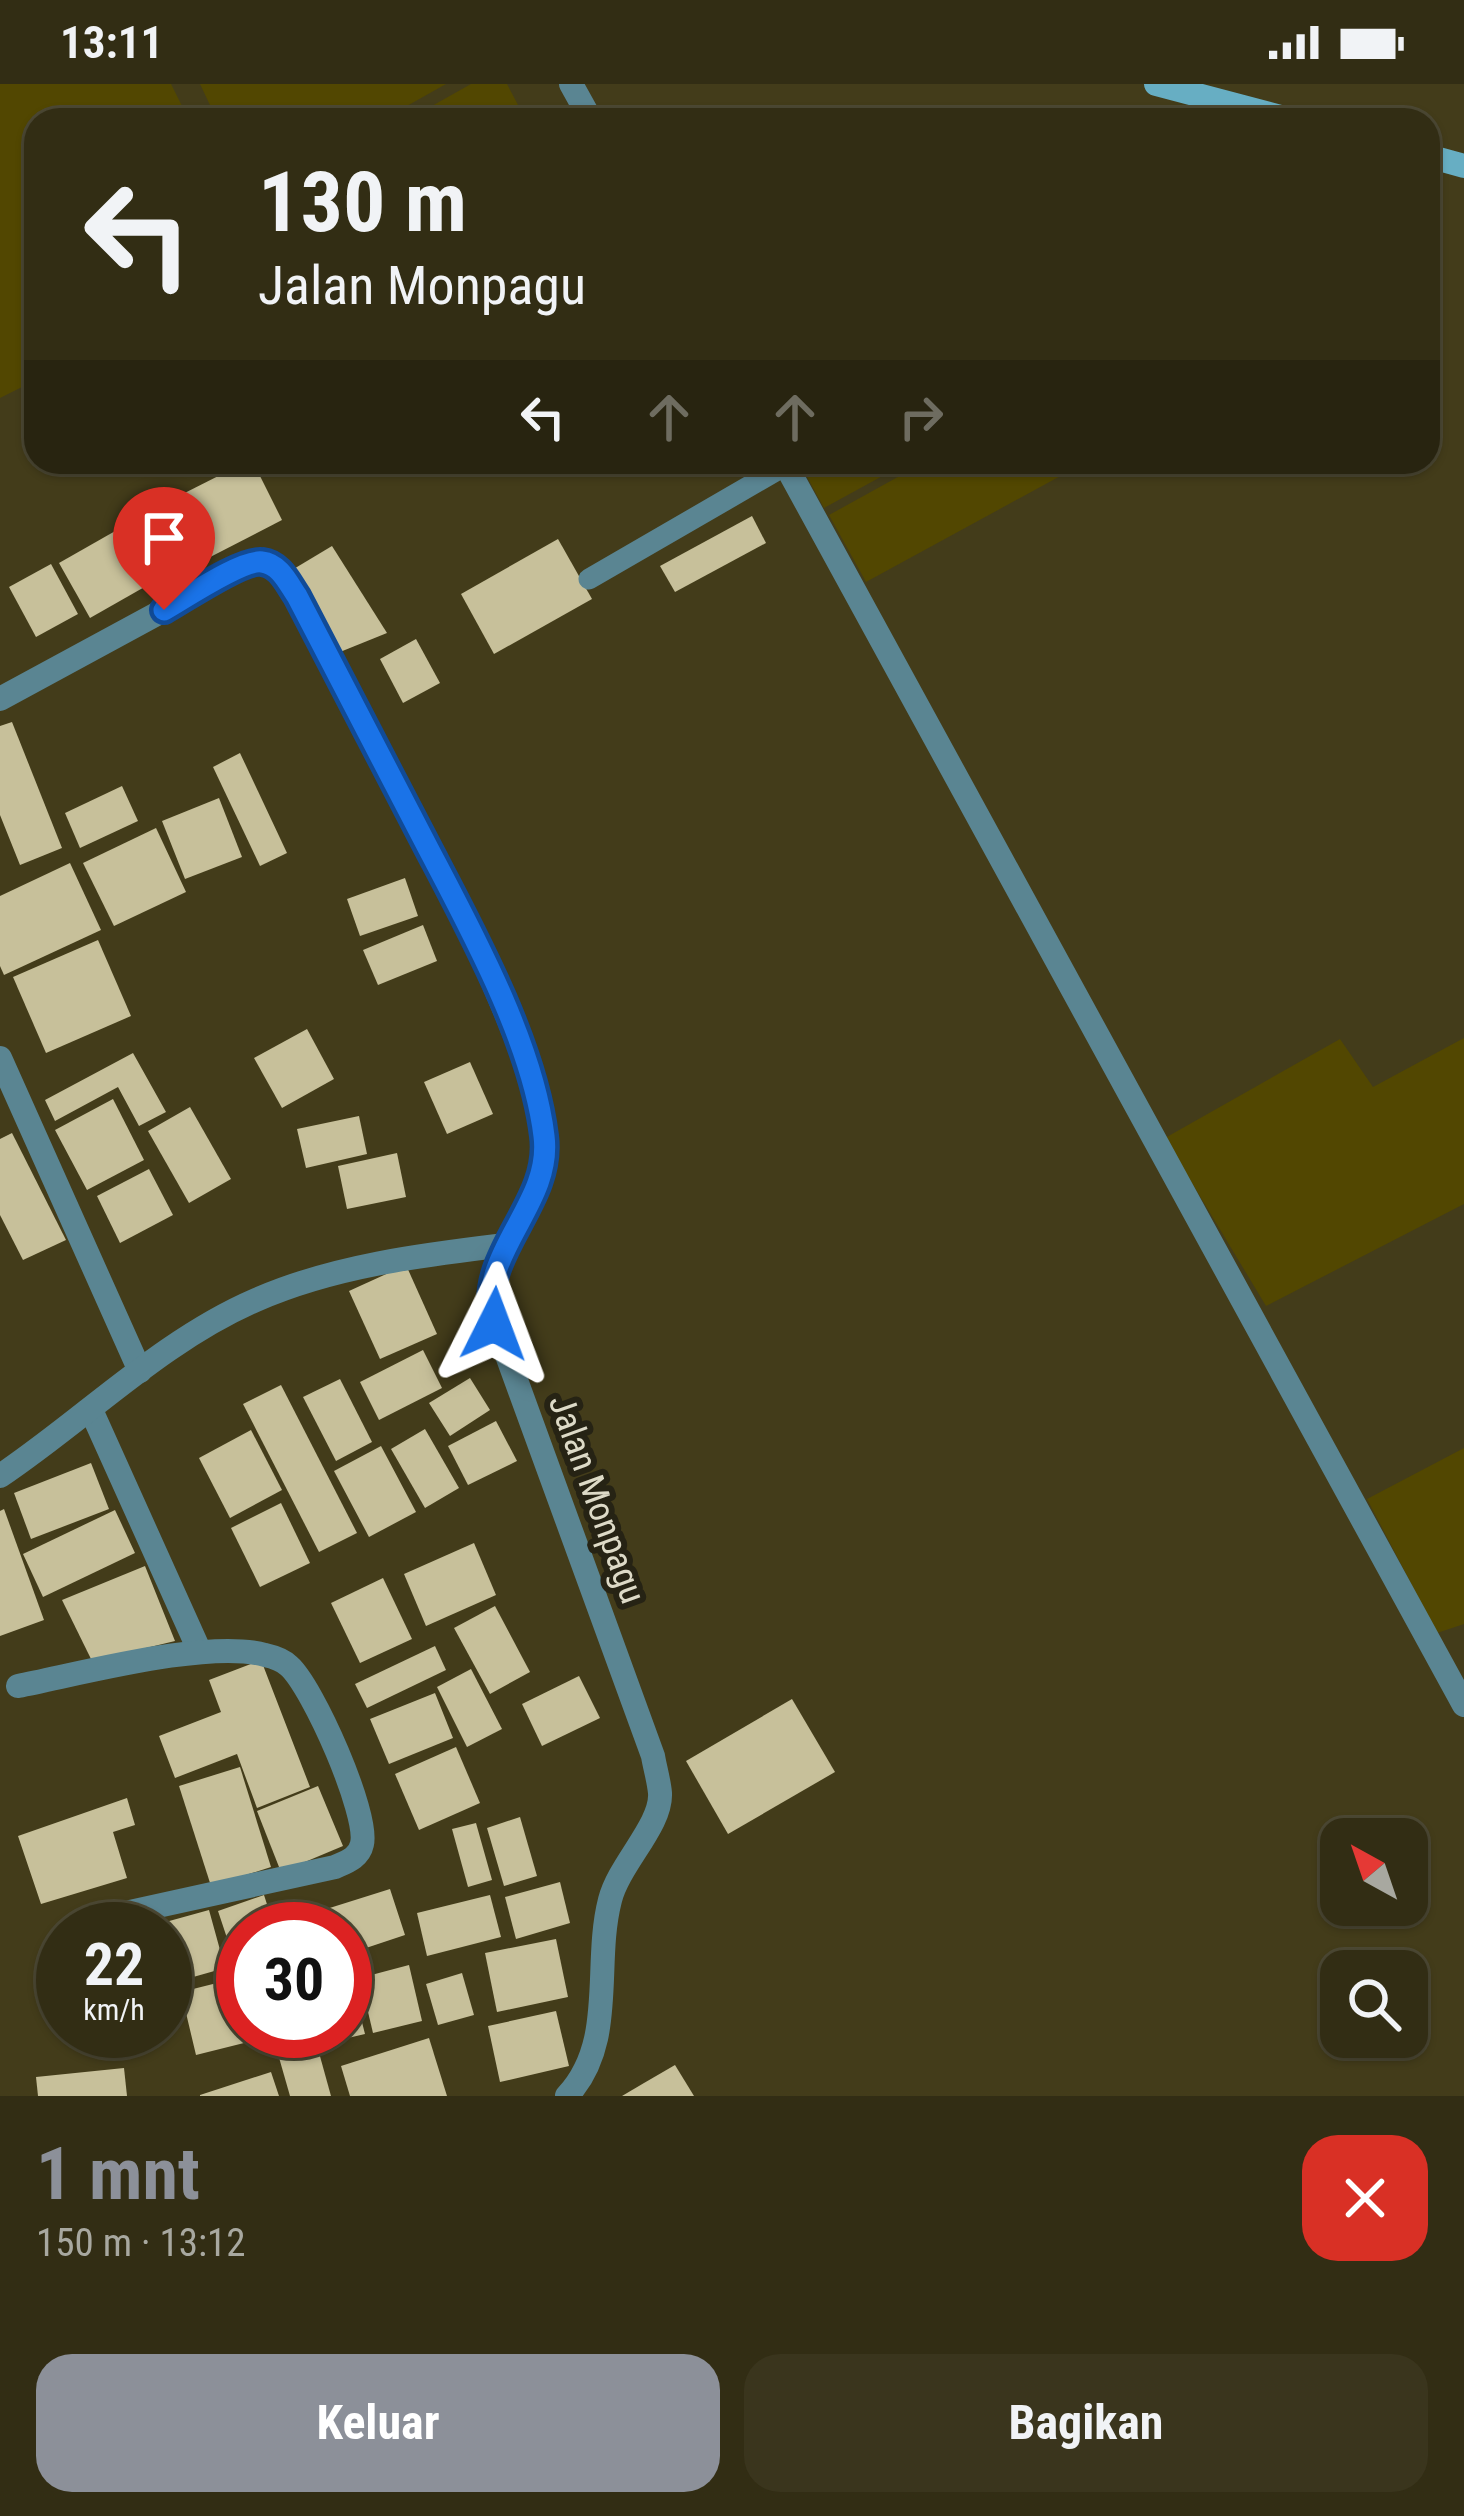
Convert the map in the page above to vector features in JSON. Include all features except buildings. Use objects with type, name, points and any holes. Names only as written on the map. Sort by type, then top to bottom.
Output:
[{"type":"street","points":[[1156,84],[1247,108]]},
{"type":"street","points":[[790,474],[1464,1705]]},
{"type":"street","name":"Jalan Monpagu","points":[[0,699],[247,565],[263,562],[280,571],[297,596],[483,952],[532,1081],[545,1162],[536,1192],[505,1245],[490,1286],[489,1306],[653,1756],[660,1796],[656,1819],[629,1855],[610,1897],[603,1938],[599,2031],[592,2059],[568,2096]]},
{"type":"street","points":[[0,1058],[140,1371]]},
{"type":"street","points":[[0,1476],[140,1371],[218,1320],[296,1285],[417,1256],[505,1245]]},
{"type":"street","points":[[92,1410],[200,1652]]},
{"type":"street","points":[[18,1686],[232,1648],[286,1662],[300,1677],[332,1742],[359,1814],[362,1843],[354,1858],[335,1867],[176,1902]]},
{"type":"lane","points":[[589,579],[768,474]]},
{"type":"shaded area","points":[[0,84],[171,84],[183,108],[24,108],[24,386],[0,398]]},
{"type":"shaded area","points":[[200,84],[446,84],[403,108],[211,108]]},
{"type":"shaded area","points":[[471,84],[507,84],[520,108],[428,108]]},
{"type":"shaded area","points":[[806,474],[886,474],[824,508]]},
{"type":"shaded area","points":[[903,474],[1064,474],[866,582],[829,515]]},
{"type":"shaded area","points":[[1464,1038],[1464,1204],[1266,1306],[1165,1138],[1340,1039],[1373,1087]]},
{"type":"shaded area","points":[[1464,1448],[1464,1624],[1437,1633],[1367,1499]]},
{"type":"route","points":[[164,610],[247,565],[263,562],[280,571],[483,952],[532,1081],[545,1162],[536,1192],[505,1245],[490,1286],[494,1324]]}]
